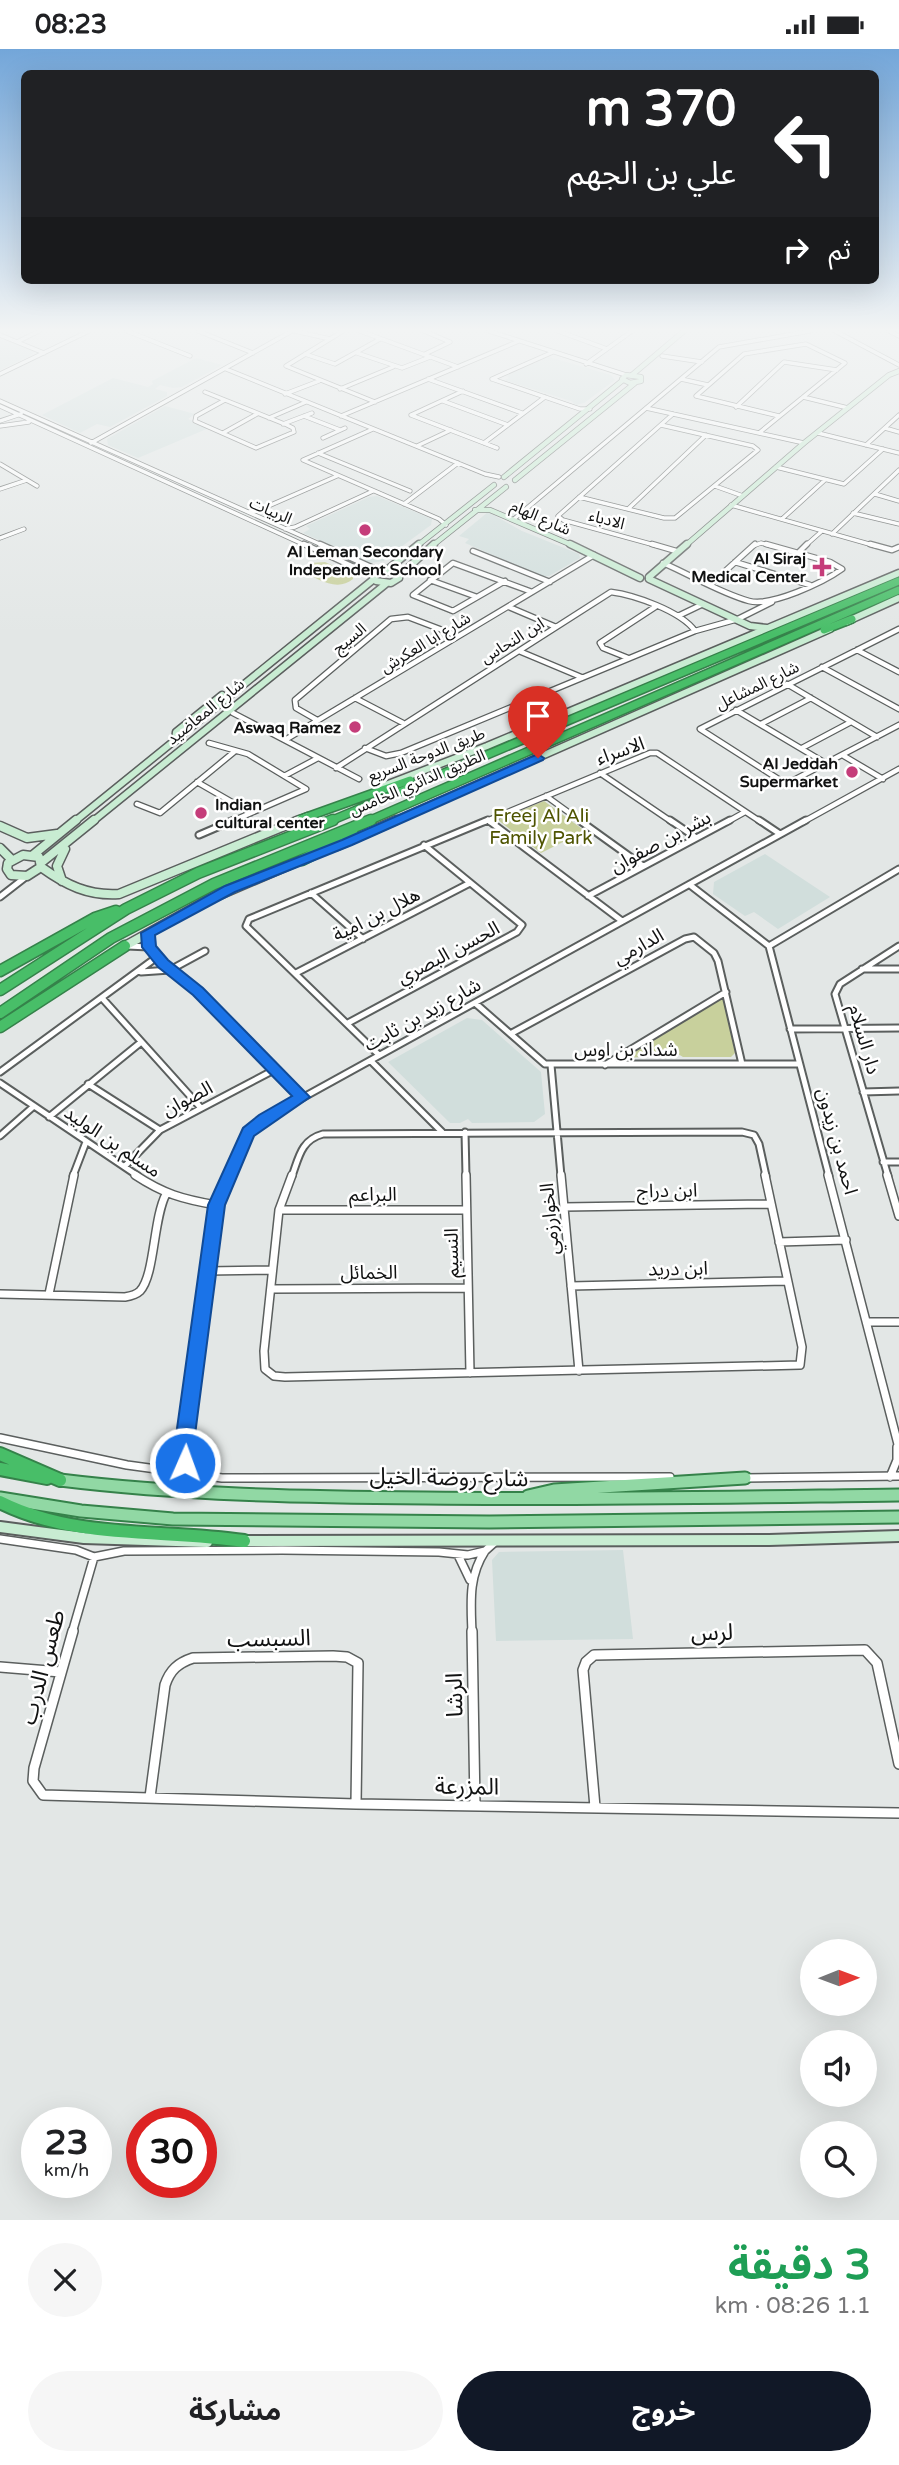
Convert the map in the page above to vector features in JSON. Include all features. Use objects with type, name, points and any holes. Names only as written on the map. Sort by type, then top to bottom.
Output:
[{"type":"highway","points":[[858,591],[897,585]]},
{"type":"highway","name":"الطريق الدائري الخامس","points":[[0,1013],[100,946],[176,902],[262,863],[412,803],[720,667],[897,585]]},
{"type":"highway","name":"الطريق الدائري الخامس","points":[[0,990],[126,909],[221,863],[897,585]]},
{"type":"highway","points":[[720,667],[852,619]]},
{"type":"highway","points":[[621,699],[627,692],[709,653]]},
{"type":"highway","points":[[301,819],[449,766],[473,761]]},
{"type":"highway","points":[[302,859],[398,813],[412,803]]},
{"type":"highway","points":[[0,971],[95,918],[126,909]]},
{"type":"highway","points":[[0,1027],[125,946]]},
{"type":"highway","points":[[0,1454],[60,1480]]},
{"type":"highway","name":"شارع روضة الخيل","points":[[0,1469],[60,1480]]},
{"type":"highway","points":[[0,1500],[25,1515],[71,1524],[124,1531],[217,1536],[244,1541]]},
{"type":"main road","points":[[521,1499],[554,1490],[745,1478]]},
{"type":"main road","name":"شارع روضة الخيل","points":[[60,1480],[189,1494],[521,1499],[899,1495]]},
{"type":"main road","points":[[0,1500],[173,1519],[489,1522],[899,1517]]},
{"type":"street","name":"الربيات","points":[[57,432],[379,574]]},
{"type":"street","name":"الربيات","points":[[66,432],[245,512],[256,514],[379,574]]},
{"type":"street","points":[[91,443],[110,432]]},
{"type":"street","points":[[223,433],[257,448],[293,432]]},
{"type":"street","points":[[323,438],[335,432]]},
{"type":"street","points":[[366,432],[303,460],[439,519],[446,525]]},
{"type":"street","points":[[382,432],[485,474],[506,487]]},
{"type":"street","points":[[417,446],[448,432]]},
{"type":"street","points":[[455,432],[497,448]]},
{"type":"street","points":[[484,443],[498,432]]},
{"type":"street","name":"شارع المعاضيد","points":[[11,859],[30,854],[68,829],[259,670],[317,627],[379,574],[454,519],[556,432]]},
{"type":"street","points":[[379,574],[399,576],[406,566],[485,502],[513,485],[515,480],[574,432]]},
{"type":"street","points":[[514,519],[617,432]]},
{"type":"street","name":"الادباء","points":[[653,432],[559,517],[676,551]]},
{"type":"street","points":[[579,497],[664,518],[675,518],[758,450],[753,446],[694,432]]},
{"type":"street","points":[[756,432],[804,443]]},
{"type":"street","points":[[866,445],[880,432]]},
{"type":"street","points":[[646,577],[818,433],[899,453]]},
{"type":"street","points":[[628,509],[706,435]]},
{"type":"street","points":[[776,467],[825,480],[847,482],[883,449]]},
{"type":"street","points":[[318,453],[410,491]]},
{"type":"street","points":[[404,504],[458,463]]},
{"type":"street","points":[[0,464],[37,486]]},
{"type":"street","points":[[832,534],[896,476],[899,470]]},
{"type":"street","points":[[256,514],[337,476]]},
{"type":"street","points":[[0,489],[27,480]]},
{"type":"street","points":[[498,480],[515,480]]},
{"type":"street","points":[[782,519],[825,480]]},
{"type":"street","points":[[715,486],[743,496]]},
{"type":"street","points":[[283,529],[295,527],[373,491]]},
{"type":"street","points":[[875,493],[899,501]]},
{"type":"street","name":"شارع الهام","points":[[485,502],[489,507],[594,555]]},
{"type":"street","points":[[731,505],[887,549],[899,547]]},
{"type":"street","name":"شارع الهام","points":[[475,510],[490,510],[646,577],[750,626],[772,628]]},
{"type":"street","points":[[853,513],[899,524]]},
{"type":"street","points":[[439,519],[454,519]]},
{"type":"street","points":[[292,533],[295,527]]},
{"type":"street","points":[[0,538],[24,529]]},
{"type":"street","points":[[799,552],[821,531]]},
{"type":"street","points":[[365,748],[386,756],[401,753],[695,631],[738,619],[842,569],[838,565],[799,552],[759,543],[710,584]]},
{"type":"street","points":[[664,548],[666,561]]},
{"type":"street","points":[[473,551],[550,582]]},
{"type":"street","name":"شارع ابا العكرش","points":[[285,740],[594,555]]},
{"type":"street","points":[[666,561],[751,602],[772,602]]},
{"type":"street","points":[[735,562],[810,585]]},
{"type":"street","points":[[505,581],[451,611],[414,596],[413,593],[449,564],[455,563],[505,581],[532,592]]},
{"type":"street","name":"طريق الدوحة السريع","points":[[0,828],[65,885],[93,896],[119,894],[488,745],[899,573]]},
{"type":"street","points":[[379,574],[387,583]]},
{"type":"street","name":"شارع المعاضيد","points":[[27,876],[193,738],[387,583],[395,582],[399,576]]},
{"type":"street","points":[[430,580],[478,597]]},
{"type":"street","name":"ابن النحاس","points":[[336,768],[402,723],[611,592],[626,593],[691,623],[695,631]]},
{"type":"street","points":[[125,946],[208,900],[430,806],[899,598]]},
{"type":"street","points":[[678,617],[703,604]]},
{"type":"street","points":[[509,607],[556,627]]},
{"type":"street","points":[[628,658],[603,647],[600,642],[655,607]]},
{"type":"street","name":"السيج","points":[[317,720],[296,708],[295,700],[394,618],[408,617],[457,636]]},
{"type":"street","points":[[750,626],[753,631],[751,636]]},
{"type":"street","name":"شارع المشاعل","points":[[898,631],[700,729],[783,782],[793,782],[899,725]]},
{"type":"street","points":[[193,738],[209,731],[233,713],[322,640],[324,633]]},
{"type":"street","points":[[857,650],[899,672]]},
{"type":"street","points":[[519,651],[581,677]]},
{"type":"street","points":[[822,667],[899,709]]},
{"type":"street","points":[[787,684],[877,737]]},
{"type":"street","points":[[355,698],[402,723]]},
{"type":"street","points":[[761,724],[811,698]]},
{"type":"street","points":[[736,710],[827,764]]},
{"type":"street","points":[[233,713],[359,779]]},
{"type":"street","points":[[802,748],[851,722]]},
{"type":"street","points":[[200,835],[306,789],[248,754],[234,753],[209,743]]},
{"type":"street","points":[[137,804],[160,813],[234,753]]},
{"type":"street","name":"الاسراء","points":[[379,1055],[246,924],[249,919],[600,773],[655,753],[780,834]]},
{"type":"street","points":[[844,756],[883,779]]},
{"type":"street","points":[[286,775],[318,758]]},
{"type":"street","name":"شارع زيد بن ثابت","points":[[191,1474],[185,1463],[184,1450],[216,1205],[248,1133],[264,1119],[302,1097],[899,769]]},
{"type":"street","points":[[600,773],[695,837]]},
{"type":"street","points":[[197,782],[251,813]]},
{"type":"street","points":[[546,796],[643,866]]},
{"type":"street","name":"بشر بن صفوان","points":[[589,896],[746,812]]},
{"type":"street","points":[[488,820],[622,921]]},
{"type":"street","points":[[0,828],[25,839],[49,836],[68,829]]},
{"type":"street","points":[[65,885],[57,862],[77,836]]},
{"type":"street","name":"الحسن البصري","points":[[348,1023],[517,932],[521,923],[424,845]]},
{"type":"street","points":[[0,848],[11,859],[6,869],[11,875],[27,876]]},
{"type":"street","points":[[690,885],[769,946],[899,869]]},
{"type":"street","points":[[9,890],[11,875]]},
{"type":"street","points":[[0,897],[27,876]]},
{"type":"street","name":"هلال بن امية","points":[[296,973],[470,883]]},
{"type":"street","points":[[311,893],[363,939]]},
{"type":"street","points":[[148,933],[149,947],[157,957],[198,991],[302,1097]]},
{"type":"street","name":"الدارمي","points":[[512,1034],[688,938],[700,940],[715,953],[742,1064]]},
{"type":"street","points":[[125,946],[149,947]]},
{"type":"street","name":"احمد بن زيدون","points":[[769,946],[898,1445],[895,1476]]},
{"type":"street","name":"دار السلام","points":[[899,946],[861,969],[836,988],[835,994],[899,1216]]},
{"type":"street","points":[[139,972],[170,970],[205,951]]},
{"type":"street","points":[[0,1072],[157,957]]},
{"type":"street","points":[[861,969],[899,969]]},
{"type":"street","points":[[604,1065],[726,992]]},
{"type":"street","points":[[102,998],[201,1108]]},
{"type":"street","name":"شداد بن اوس","points":[[475,1003],[539,1059],[551,1065],[799,1064]]},
{"type":"street","points":[[790,1029],[899,1028]]},
{"type":"street","points":[[49,1117],[140,1043]]},
{"type":"street","points":[[371,1061],[442,1132]]},
{"type":"street","name":"الخوارزمي","points":[[551,1065],[579,1371]]},
{"type":"street","name":"الصوان","points":[[125,1166],[160,1130],[274,1070]]},
{"type":"street","name":"مسلم بن الوليد","points":[[0,1083],[166,1194],[216,1205]]},
{"type":"street","points":[[88,1084],[160,1130]]},
{"type":"street","name":"دار السلام","points":[[863,1092],[899,1091]]},
{"type":"street","points":[[0,1136],[34,1106]]},
{"type":"street","points":[[442,1132],[749,1132],[754,1135],[760,1144],[803,1357],[800,1365],[274,1376],[265,1369],[264,1364],[279,1210],[302,1149],[316,1134],[442,1132]]},
{"type":"street","name":"النسيم","points":[[465,1132],[470,1373]]},
{"type":"street","points":[[49,1294],[76,1163],[86,1142]]},
{"type":"street","points":[[883,1162],[899,1162]]},
{"type":"street","points":[[0,1294],[125,1297],[138,1293],[145,1283],[157,1211],[166,1194]]},
{"type":"street","name":"ابن دراج","points":[[564,1207],[771,1203]]},
{"type":"street","name":"البراعم","points":[[279,1210],[466,1210]]},
{"type":"street","points":[[779,1242],[846,1240]]},
{"type":"street","points":[[207,1271],[272,1270]]},
{"type":"street","name":"ابن دريد","points":[[570,1286],[787,1281]]},
{"type":"street","name":"الخمائل","points":[[271,1289],[467,1288]]},
{"type":"street","points":[[866,1322],[899,1322]]},
{"type":"street","points":[[889,1411],[899,1411]]},
{"type":"street","name":"شارع روضة الخيل","points":[[0,1438],[127,1465],[244,1479],[895,1476]]},
{"type":"street","points":[[161,1470],[175,1462],[184,1450]]},
{"type":"street","points":[[0,1527],[124,1541],[769,1540],[897,1537]]},
{"type":"street","points":[[0,1539],[76,1550],[94,1557],[124,1551],[374,1550],[468,1555],[485,1551],[497,1540]]},
{"type":"street","name":"الرشا","points":[[475,1805],[471,1585],[475,1567],[485,1551]]},
{"type":"street","name":"الرشا","points":[[456,1554],[464,1563],[471,1585]]},
{"type":"street","name":"طعس الدرب","points":[[37,1789],[33,1781],[34,1768],[94,1557]]},
{"type":"street","name":"لرس","points":[[595,1807],[583,1669],[594,1655],[865,1650],[877,1663],[899,1764]]},
{"type":"street","name":"السبسب","points":[[150,1797],[165,1685],[169,1672],[179,1662],[193,1658],[332,1656],[354,1660],[359,1671],[356,1804]]},
{"type":"street","points":[[0,1667],[61,1672]]},
{"type":"street","name":"المزرعة","points":[[37,1789],[43,1795],[51,1796],[899,1813]]},
{"type":"shaded area","points":[[119,432],[199,432],[138,458],[108,445],[107,439]]},
{"type":"shaded area","name":"Al Leman Secondary Independent School","points":[[377,496],[432,519],[431,525],[384,561],[370,563],[303,533],[310,529],[306,526],[369,497]]},
{"type":"shaded area","points":[[488,512],[522,531],[579,554],[580,558],[549,576],[542,576],[465,543],[469,539],[459,536]]},
{"type":"shaded area","points":[[765,854],[830,897],[778,929],[754,912],[745,916],[713,894],[714,882]]},
{"type":"shaded area","points":[[467,1018],[482,1020],[541,1072],[545,1114],[534,1122],[472,1123],[468,1119],[460,1123],[450,1123],[388,1062]]},
{"type":"shaded area","points":[[623,1550],[633,1639],[496,1641],[492,1560],[499,1552]]},
{"type":"green space","points":[[325,562],[353,575],[353,579],[334,585],[303,570],[310,563]]},
{"type":"green space","name":"Freej Al Ali Family Park","points":[[544,801],[585,831],[541,853],[498,820]]},
{"type":"green space","points":[[719,998],[724,998],[735,1053],[731,1057],[683,1057],[678,1054],[628,1058],[625,1054]]},
{"type":"place","name":"Al Leman Secondary Independent School","points":[[365,530]]},
{"type":"place","name":"Al Siraj Medical Center","points":[[822,567]]},
{"type":"place","name":"Aswaq Ramez","points":[[355,727]]},
{"type":"place","name":"Al Jeddah Supermarket","points":[[852,772]]},
{"type":"place","name":"Indian cultural center","points":[[201,813]]},
{"type":"route","points":[[185,1463],[184,1450],[216,1205],[248,1133],[264,1119],[302,1097],[198,991],[163,963],[149,947],[148,933],[230,889],[347,842],[538,758]]}]
